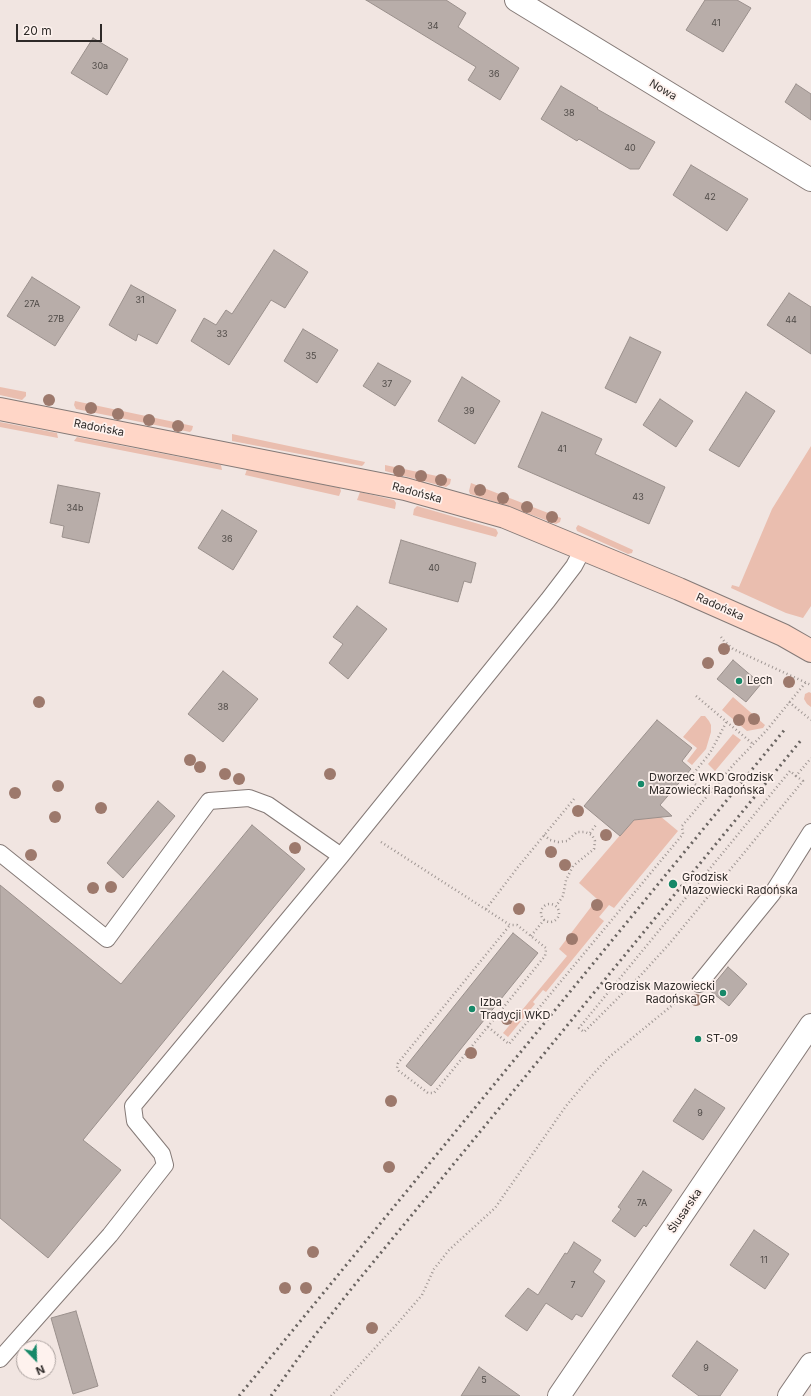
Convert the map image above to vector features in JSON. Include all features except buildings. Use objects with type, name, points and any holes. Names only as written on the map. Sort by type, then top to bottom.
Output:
[{"type":"street","name":"Nowa","points":[[516,0],[811,180]]},
{"type":"street","name":"Radońska","points":[[0,409],[405,489],[505,518],[583,549],[754,622],[811,650]]},
{"type":"street","name":"Ślusarska","points":[[559,1396],[811,1025]]},
{"type":"street","points":[[789,1396],[811,1364]]},
{"type":"lane","points":[[0,1359],[110,1235],[165,1165],[162,1154],[136,1121],[133,1106],[363,829],[548,600],[574,566],[583,549]]},
{"type":"lane","points":[[0,853],[107,939],[209,801],[249,798],[268,805],[341,856]]},
{"type":"lane","points":[[698,984],[772,894],[811,832]]},
{"type":"path","points":[[720,636],[733,649],[811,685]]},
{"type":"path","points":[[488,1027],[509,1044],[682,834],[682,826],[806,682]]},
{"type":"path","points":[[696,696],[753,744]]},
{"type":"path","points":[[789,702],[811,720]]},
{"type":"path","points":[[708,795],[689,779],[710,753],[727,721]]},
{"type":"path","points":[[796,776],[811,758]]},
{"type":"path","points":[[790,771],[796,776],[803,782],[674,938],[641,975],[584,1032],[579,1028],[790,771]]},
{"type":"path","points":[[486,910],[574,799]]},
{"type":"path","points":[[590,833],[596,826]]},
{"type":"path","points":[[363,829],[397,853],[510,925],[517,925],[546,948],[545,956],[488,1027],[434,1093],[428,1093],[399,1071],[397,1068],[398,1063],[510,925]]},
{"type":"path","points":[[544,835],[550,840],[558,842],[567,840],[577,832],[581,831],[590,833],[595,841],[594,849],[573,866],[566,880],[564,896],[556,906]]},
{"type":"path","points":[[550,904],[556,906],[559,913],[556,919],[551,922],[544,920],[540,914],[543,907],[550,904]]},
{"type":"path","points":[[531,936],[544,920]]},
{"type":"path","points":[[331,1396],[422,1295],[434,1269],[449,1250],[495,1208],[566,1106],[586,1082],[608,1058],[698,984]]},
{"type":"shaded area","points":[[0,387],[26,392],[26,396],[22,400],[0,395]]},
{"type":"shaded area","points":[[75,401],[193,426],[190,432],[76,409],[74,405]]},
{"type":"shaded area","points":[[0,422],[57,433],[58,438],[0,427]]},
{"type":"shaded area","points":[[232,434],[365,462],[362,466],[232,441]]},
{"type":"shaded area","points":[[77,437],[221,465],[222,470],[74,441]]},
{"type":"shaded area","points":[[811,446],[811,606],[803,618],[786,613],[731,588],[732,585],[739,587],[772,509]]},
{"type":"shaded area","points":[[385,465],[451,479],[450,484],[446,487],[385,471]]},
{"type":"shaded area","points":[[247,469],[340,488],[341,491],[339,496],[245,475]]},
{"type":"shaded area","points":[[471,483],[561,518],[560,522],[556,524],[470,494],[469,491]]},
{"type":"shaded area","points":[[360,492],[394,500],[396,503],[395,509],[357,500]]},
{"type":"shaded area","points":[[417,506],[496,529],[498,533],[496,537],[413,515],[414,509]]},
{"type":"shaded area","points":[[578,525],[633,550],[632,553],[628,554],[577,531],[576,528]]},
{"type":"shaded area","points":[[809,692],[811,693],[811,707],[804,699],[805,694]]},
{"type":"shaded area","points":[[733,697],[765,725],[763,728],[747,731],[722,710]]},
{"type":"shaded area","points":[[701,716],[705,716],[709,721],[711,725],[711,732],[706,749],[692,765],[687,761],[697,748],[683,737]]},
{"type":"shaded area","points":[[733,734],[741,740],[715,771],[708,764]]},
{"type":"shaded area","points":[[640,812],[660,816],[678,831],[614,908],[609,905],[599,917],[604,921],[546,992],[543,990],[533,1002],[535,1004],[508,1037],[503,1033],[567,956],[559,949],[597,899],[579,883]]},
{"type":"railway","points":[[239,1396],[786,728]]},
{"type":"railway","points":[[271,1396],[312,1339],[352,1288],[802,739]]},
{"type":"place","name":"Lech","points":[[739,681]]},
{"type":"place","name":"Dworzec WKD Grodzisk Mazowiecki Radońska","points":[[641,784]]},
{"type":"place","name":"Grodzisk Mazowiecki Radońska","points":[[673,884]]},
{"type":"place","name":"Grodzisk Mazowiecki Radońska GR","points":[[723,993]]},
{"type":"place","name":"Izba Tradycji WKD","points":[[472,1009]]},
{"type":"place","name":"ST-09","points":[[698,1039]]}]
